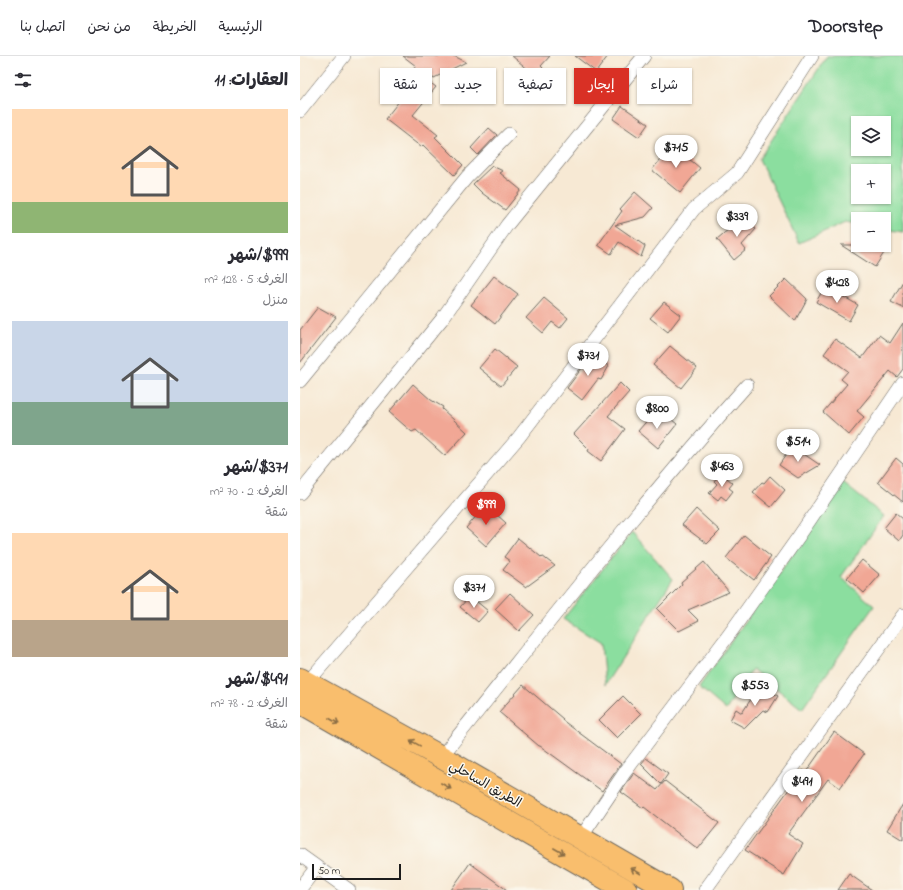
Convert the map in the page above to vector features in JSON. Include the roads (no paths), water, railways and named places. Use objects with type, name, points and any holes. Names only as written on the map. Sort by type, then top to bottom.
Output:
[{"type":"highway","name":"الطريق الساحلي","points":[[302,688],[441,757],[670,890]]},
{"type":"highway","name":"الطريق الساحلي","points":[[302,688],[626,890]]},
{"type":"street","points":[[300,111],[344,56]]},
{"type":"street","points":[[300,493],[442,319],[507,225],[644,56]]},
{"type":"street","points":[[302,688],[518,437],[694,209],[737,173],[812,56]]},
{"type":"street","points":[[300,381],[467,177],[509,134]]},
{"type":"street","points":[[580,838],[625,772],[737,624],[903,383]]},
{"type":"street","points":[[441,757],[634,517],[697,442],[747,386]]},
{"type":"street","points":[[704,890],[903,615]]},
{"type":"street","points":[[300,854],[316,868],[349,890]]},
{"type":"street","points":[[300,889],[316,868]]}]
